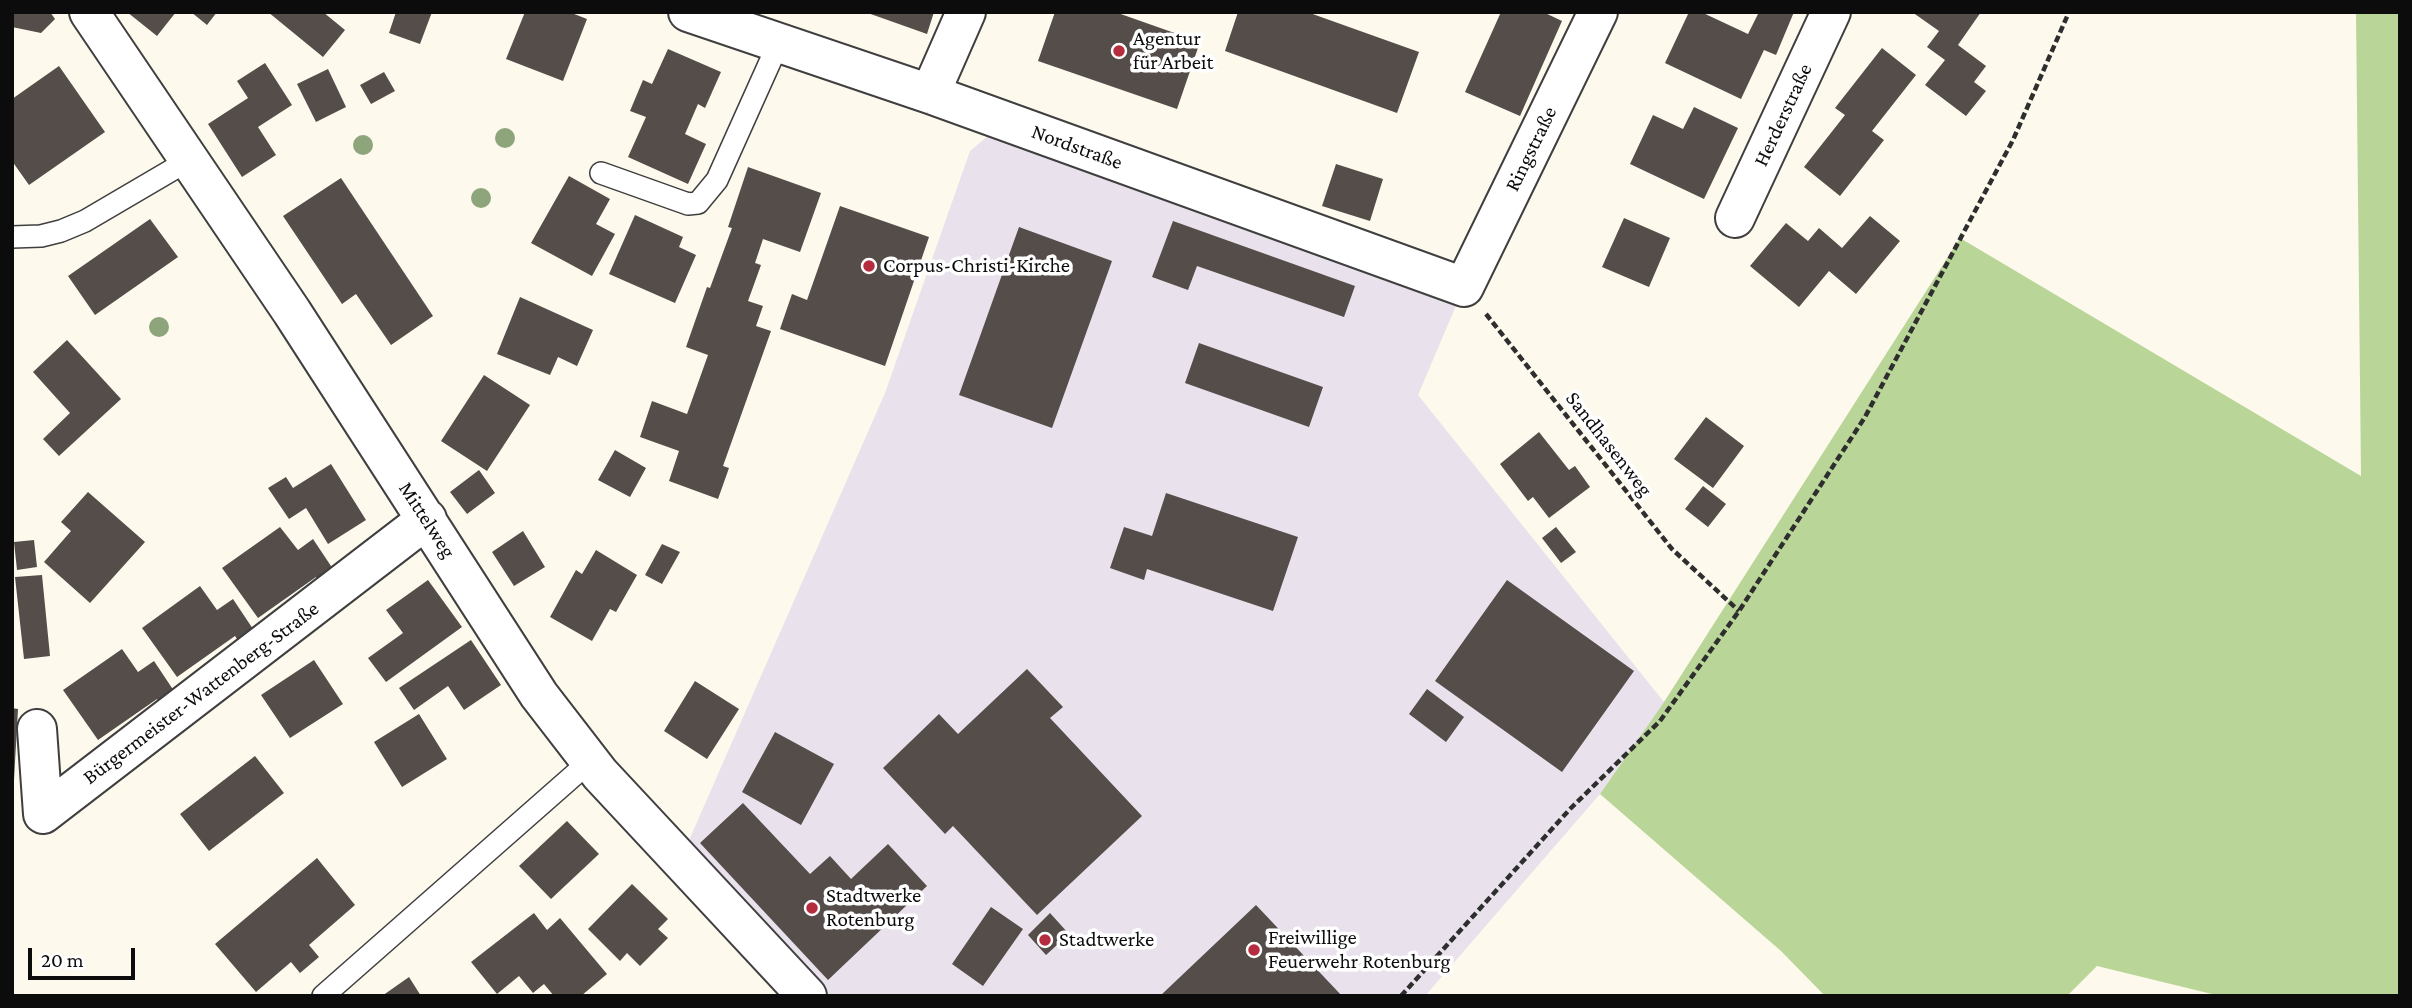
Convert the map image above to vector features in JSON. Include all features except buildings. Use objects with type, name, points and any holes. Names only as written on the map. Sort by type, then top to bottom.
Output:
[{"type":"street","name":"Mittelweg","points":[[89,12],[427,519],[539,695],[589,762],[807,996]]},
{"type":"street","name":"Nordstraße","points":[[688,12],[930,94],[1464,287]]},
{"type":"street","points":[[930,94],[966,12]]},
{"type":"street","name":"Ringstraße","points":[[1464,287],[1598,12]]},
{"type":"street","name":"Herderstraße","points":[[1735,218],[1831,12]]},
{"type":"street","name":"Bürgermeister-Wattenberg-Straße","points":[[37,729],[43,814],[427,519]]},
{"type":"lane","points":[[601,173],[688,204],[698,203],[718,180],[779,42]]},
{"type":"lane","points":[[12,237],[41,236],[61,231],[190,160]]},
{"type":"lane","points":[[323,996],[589,762]]},
{"type":"path","points":[[1401,996],[1570,809],[1660,721],[1739,611],[1865,417],[2013,140],[2069,12]]},
{"type":"path","name":"Sandhasenweg","points":[[1464,287],[1672,549],[1739,611]]},
{"type":"shaded area","points":[[1005,122],[1464,287],[1418,395],[1664,702],[1600,794],[1425,996],[807,996],[683,854],[885,393],[970,151]]},
{"type":"green space","points":[[2356,12],[2400,12],[2400,996],[2220,996],[2097,966],[2067,996],[1825,996],[1781,951],[1600,794],[1664,702],[1960,238],[2361,476]]},
{"type":"place","name":"Agentur für Arbeit","points":[[1119,51]]},
{"type":"place","name":"Corpus-Christi-Kirche","points":[[869,266]]},
{"type":"place","name":"Stadtwerke Rotenburg","points":[[812,908]]},
{"type":"place","name":"Stadtwerke","points":[[1045,940]]},
{"type":"place","name":"Freiwillige Feuerwehr Rotenburg","points":[[1254,950]]}]
